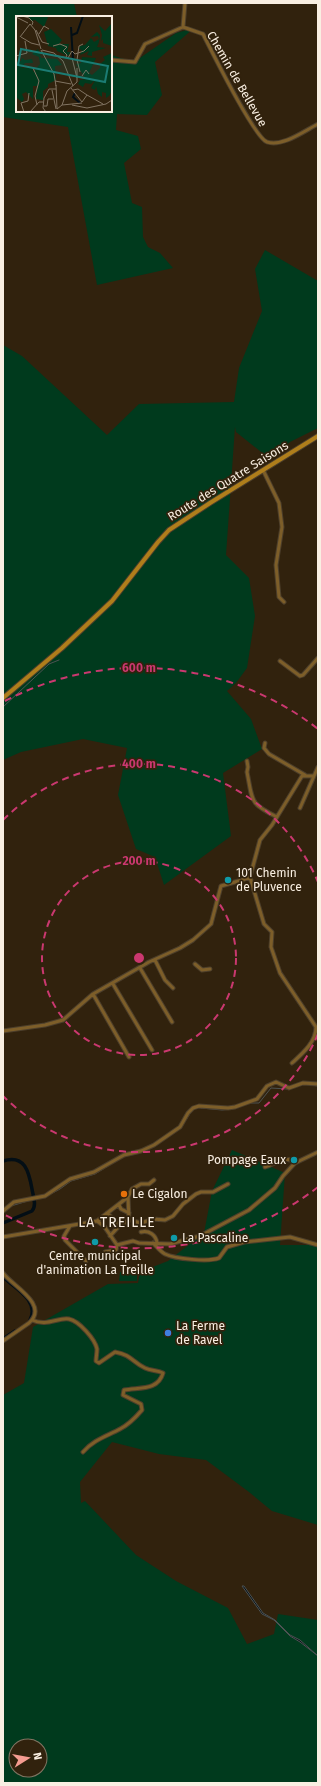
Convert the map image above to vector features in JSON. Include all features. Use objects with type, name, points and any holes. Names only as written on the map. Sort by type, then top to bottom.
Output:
[{"type":"main road","name":"Route des Quatre Saisons","points":[[3,698],[112,601],[169,530],[318,436]]},
{"type":"street","points":[[112,60],[135,62],[145,44],[183,27],[185,3]]},
{"type":"street","name":"Chemin de Bellevue","points":[[183,27],[186,30],[203,34],[247,116],[264,140],[268,142],[282,142],[318,124]]},
{"type":"street","points":[[263,470],[279,503],[282,527],[276,565],[279,597],[284,602]]},
{"type":"street","points":[[280,662],[300,676],[303,676],[318,658]]},
{"type":"street","points":[[265,743],[264,748],[269,754],[309,777],[314,776]]},
{"type":"street","points":[[247,762],[247,772],[254,804],[277,817]]},
{"type":"street","points":[[300,808],[318,767]]},
{"type":"street","points":[[292,1063],[306,1050],[316,1033],[316,1027],[314,1021],[280,973],[271,947],[272,932],[264,924],[250,877],[260,840],[277,817],[302,776],[305,775]]},
{"type":"street","points":[[3,1031],[45,1026],[63,1020],[93,994],[154,960],[180,948],[210,926],[221,886],[250,877]]},
{"type":"street","points":[[154,960],[165,980],[173,988]]},
{"type":"street","points":[[195,964],[202,970],[210,969]]},
{"type":"street","points":[[140,968],[172,1022]]},
{"type":"street","points":[[113,984],[152,1050]]},
{"type":"street","points":[[93,994],[129,1057]]},
{"type":"street","points":[[3,1211],[14,1202],[45,1196],[70,1179],[94,1172],[124,1155],[141,1151],[154,1145],[180,1127],[188,1113],[193,1108],[199,1106],[235,1107],[257,1099],[267,1086],[276,1082],[289,1088],[303,1083],[318,1084]]},
{"type":"street","points":[[105,1252],[116,1250],[118,1245],[133,1240],[138,1243],[180,1242],[200,1236],[249,1210],[275,1188],[283,1176],[295,1163],[318,1152]]},
{"type":"street","points":[[265,1167],[286,1158],[295,1163]]},
{"type":"street","points":[[3,1237],[97,1221],[128,1197],[132,1189],[141,1184],[149,1184],[154,1180]]},
{"type":"street","points":[[110,1236],[120,1226],[130,1220],[141,1223],[153,1219],[165,1220],[173,1216],[183,1204],[196,1194],[201,1192],[212,1192],[228,1184]]},
{"type":"street","points":[[128,1197],[130,1220]]},
{"type":"street","points":[[119,1204],[121,1209],[129,1213]]},
{"type":"street","points":[[107,1213],[120,1226]]},
{"type":"street","points":[[97,1221],[118,1245]]},
{"type":"street","points":[[70,1226],[64,1236],[65,1240],[86,1261]]},
{"type":"street","points":[[141,1232],[151,1233],[156,1237],[155,1243]]},
{"type":"street","points":[[155,1243],[167,1255],[185,1260],[209,1260],[219,1258],[227,1247],[231,1245],[244,1242],[290,1237],[318,1246]]},
{"type":"street","points":[[3,1273],[31,1300],[34,1306],[32,1320]]},
{"type":"street","points":[[3,1341],[32,1320],[50,1323],[69,1319],[77,1323],[94,1342],[97,1349],[96,1361],[99,1363],[115,1352],[126,1354],[146,1369],[157,1370],[163,1373],[162,1378],[150,1388],[124,1390],[123,1396],[141,1404],[142,1410],[122,1428],[105,1435],[83,1452]]},
{"type":"green space","points":[[3,3],[74,3],[77,16],[16,16],[16,112],[112,112],[112,55],[134,62],[176,33],[194,28],[155,62],[162,95],[147,115],[117,114],[116,130],[138,136],[141,149],[124,163],[132,203],[142,207],[143,237],[148,247],[160,253],[173,268],[97,285],[68,127],[3,117]]},
{"type":"green space","points":[[265,250],[318,281],[318,428],[290,442],[270,459],[236,432],[235,427],[226,555],[249,578],[255,616],[247,668],[236,683],[227,691],[251,719],[262,749],[223,773],[231,836],[164,885],[155,857],[136,849],[118,795],[127,748],[83,739],[21,752],[3,760],[3,345],[22,356],[107,435],[139,404],[234,402],[239,368],[262,311],[255,269]]},
{"type":"green space","points":[[232,1150],[285,1173],[280,1245],[318,1245],[318,1525],[272,1511],[206,1460],[159,1454],[112,1442],[80,1482],[81,1503],[85,1501],[136,1555],[176,1581],[228,1608],[247,1644],[274,1634],[278,1614],[318,1620],[318,1783],[3,1783],[3,1395],[24,1383],[33,1327],[108,1284],[138,1283],[140,1272],[168,1261],[204,1233],[212,1191]]},
{"type":"green space","points":[[120,1272],[137,1273],[137,1281],[119,1281]]},
{"type":"shaded area","points":[[242,1586],[244,1586],[263,1613],[275,1620],[290,1635],[300,1640],[318,1656],[290,1636],[274,1620],[262,1614]]},
{"type":"waterway","points":[[3,707],[49,664],[59,660]]},
{"type":"waterway","points":[[311,1085],[318,1086]]},
{"type":"waterway","points":[[249,1103],[259,1103],[271,1088],[287,1089]]},
{"type":"waterway","points":[[201,1108],[222,1110],[233,1109]]},
{"type":"waterway","points":[[176,1131],[180,1129],[191,1112]]},
{"type":"waterway","points":[[3,1161],[10,1159],[16,1160],[25,1166],[34,1197],[32,1211],[3,1223]]},
{"type":"waterway","points":[[49,1195],[71,1181],[95,1174],[108,1166]]},
{"type":"waterway","points":[[11,1206],[31,1200]]},
{"type":"waterway","points":[[3,1213],[7,1209]]},
{"type":"waterway","points":[[3,1277],[19,1290],[29,1301],[32,1307],[30,1320]]},
{"type":"waterway","points":[[3,1339],[15,1331]]},
{"type":"place","name":"101 Chemin de Pluvence","points":[[228,880]]},
{"type":"place","name":"Pompage Eaux","points":[[294,1160]]},
{"type":"place","name":"Le Cigalon","points":[[124,1194]]},
{"type":"place","name":"La Pascaline","points":[[174,1238]]},
{"type":"place","name":"Centre municipal d'animation La Treille","points":[[95,1242]]},
{"type":"place","name":"La Ferme de Ravel","points":[[168,1333]]},
{"type":"district","name":"LA TREILLE","points":[[117,1222]]}]
